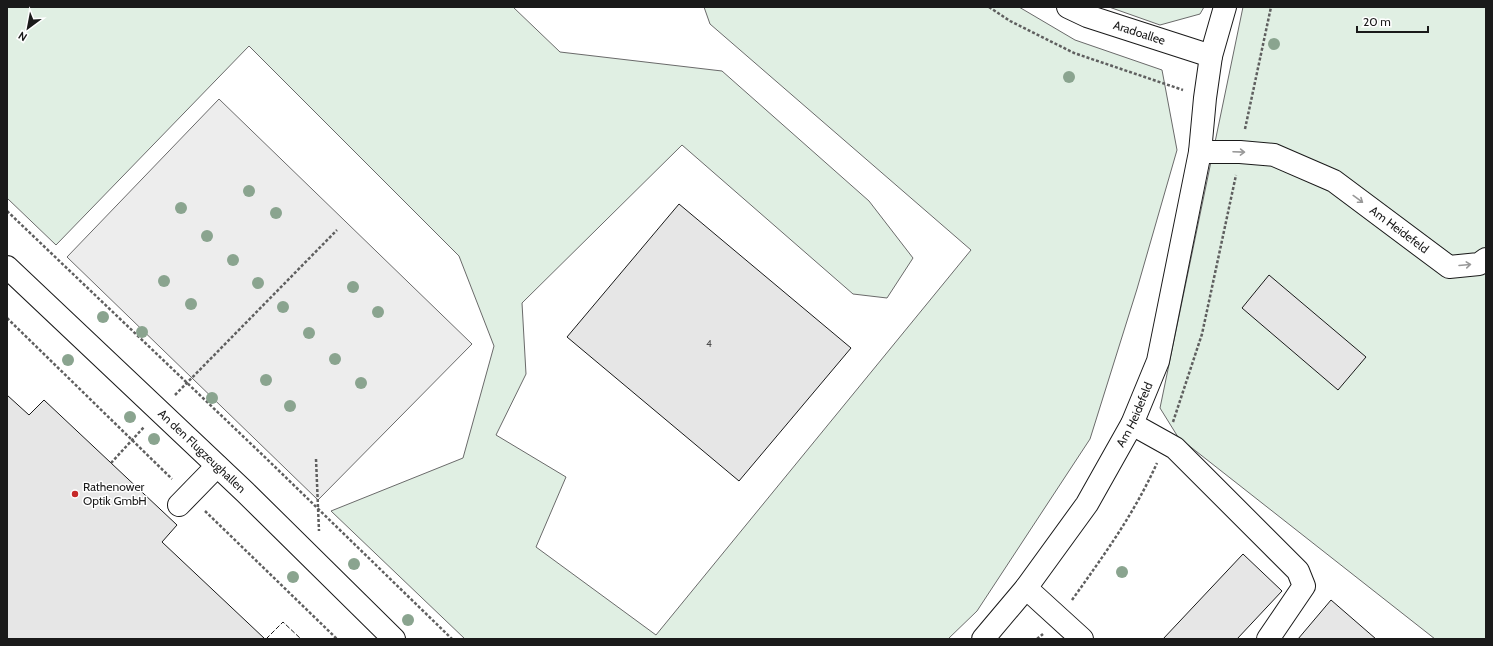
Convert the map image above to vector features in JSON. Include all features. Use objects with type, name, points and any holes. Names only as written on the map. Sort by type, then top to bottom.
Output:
[{"type":"street","name":"Aradoallee","points":[[1068,7],[1087,16],[1211,56]]},
{"type":"street","name":"Am Heidefeld","points":[[983,639],[1026,588],[1087,504],[1132,424],[1158,361],[1200,152],[1211,56],[1225,7]]},
{"type":"street","name":"Am Heidefeld","points":[[1200,152],[1240,152],[1274,155],[1334,181],[1449,267],[1480,264],[1486,259]]},
{"type":"street","name":"An den Flugzeughallen","points":[[7,267],[217,466],[394,639]]},
{"type":"street","points":[[1132,424],[1175,448],[1298,571],[1304,586],[1268,639]]},
{"type":"street","points":[[179,505],[217,466]]},
{"type":"street","points":[[1026,588],[1082,639]]},
{"type":"path","points":[[989,7],[1010,21],[1074,53],[1205,98]]},
{"type":"path","points":[[7,211],[452,639]]},
{"type":"path","points":[[111,463],[159,411],[337,230]]},
{"type":"path","points":[[316,459],[317,508],[321,567]]},
{"type":"green space","points":[[7,7],[513,7],[560,52],[722,71],[869,201],[913,258],[887,298],[853,294],[682,145],[522,303],[526,374],[496,435],[566,477],[536,547],[656,635],[971,250],[710,24],[704,7],[1019,7],[1075,40],[1162,70],[1177,150],[1137,289],[1090,439],[977,611],[948,639],[465,639],[331,511],[463,458],[494,346],[459,256],[249,46],[56,245],[7,198]]},
{"type":"green space","points":[[1109,7],[1204,7],[1200,14],[1160,25]]},
{"type":"green space","points":[[1243,7],[1486,7],[1486,639],[1435,639],[1178,437],[1160,408]]},
{"type":"shaded area","points":[[219,99],[472,344],[318,500],[67,257]]},
{"type":"building","points":[[679,204],[851,348],[739,481],[567,337]]},
{"type":"building","points":[[1269,275],[1366,357],[1338,390],[1242,308]]},
{"type":"building","name":"Rathenower Optik GmbH","points":[[7,395],[29,415],[44,400],[177,525],[162,542],[265,639],[7,639]]},
{"type":"building","points":[[1243,554],[1282,591],[1237,639],[1163,639]]},
{"type":"building","points":[[1331,600],[1376,639],[1298,639]]},
{"type":"fence","points":[[266,639],[283,622],[301,639]]},
{"type":"place","name":"Rathenower Optik GmbH","points":[[75,494]]}]
